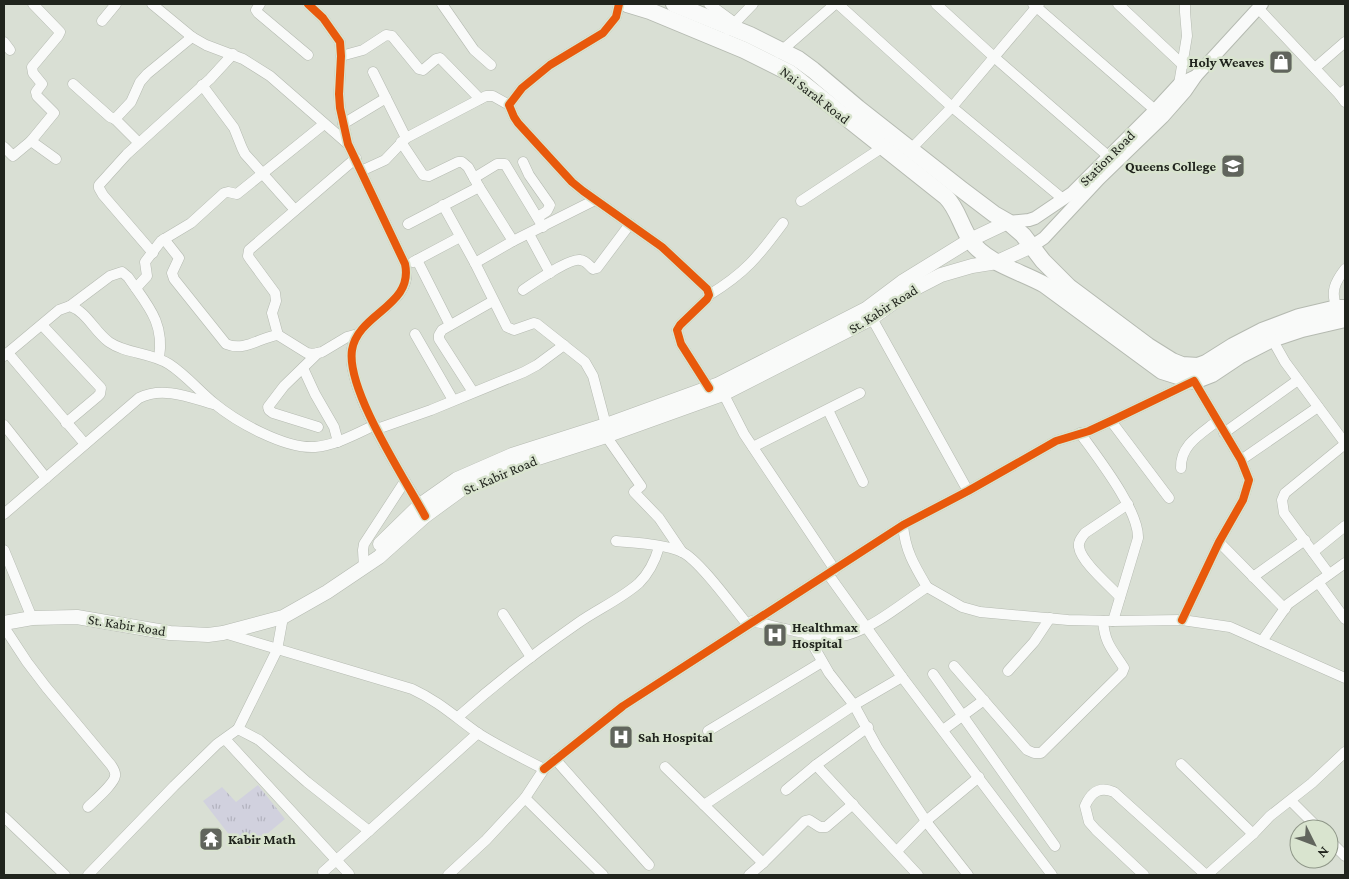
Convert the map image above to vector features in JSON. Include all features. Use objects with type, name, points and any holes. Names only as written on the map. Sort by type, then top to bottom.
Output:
[{"type":"main road","name":"Nai Sarak Road","points":[[627,4],[672,9],[733,25],[776,56],[805,83],[946,196],[955,209],[970,240]]},
{"type":"main road","name":"Nai Sarak Road","points":[[672,9],[719,39],[776,56],[813,70],[961,189],[1008,222],[1023,235],[1043,261],[1075,292],[1148,346],[1172,361],[1191,367],[1206,363],[1262,331],[1298,317],[1342,312]]},
{"type":"main road","name":"St. Kabir Road","points":[[869,314],[902,282],[970,240],[1008,222]]},
{"type":"main road","points":[[970,240],[977,248],[997,262],[1045,285],[1162,371],[1194,381],[1212,374],[1239,356],[1272,339],[1342,312]]},
{"type":"main road","name":"St. Kabir Road","points":[[4,615],[31,614],[77,617],[170,632],[208,634],[224,633],[283,617],[327,592],[363,563],[457,479],[481,467],[512,455],[606,430],[717,389],[869,314],[941,274],[997,262],[1032,246]]},
{"type":"main road","name":"St. Kabir Road","points":[[4,625],[31,614],[63,608],[187,626],[210,627],[233,624],[276,610],[363,563]]},
{"type":"street","points":[[4,147],[13,156],[31,141],[54,113],[37,96],[36,92],[42,84],[33,73],[32,67],[60,32],[33,4]]},
{"type":"street","points":[[102,21],[116,4]]},
{"type":"street","points":[[152,4],[192,38],[233,54],[270,76],[348,144]]},
{"type":"street","points":[[260,4],[257,7],[257,12],[308,55]]},
{"type":"street","points":[[308,4],[334,31],[340,42],[339,94],[348,144],[406,266],[406,284],[399,294],[358,334],[354,342],[352,362],[357,386],[376,427],[422,510]]},
{"type":"street","points":[[442,4],[474,50],[491,65]]},
{"type":"street","points":[[619,4],[616,16],[603,33],[550,66],[522,88],[510,105],[511,112],[518,123],[572,182],[662,247],[704,285],[709,295]]},
{"type":"street","points":[[709,4],[733,25]]},
{"type":"street","points":[[719,39],[753,4]]},
{"type":"street","points":[[776,56],[837,4],[952,106],[1063,199]]},
{"type":"street","points":[[936,4],[1108,156]]},
{"type":"street","points":[[1118,4],[1182,65]]},
{"type":"street","points":[[1182,88],[1182,65],[1187,36],[1184,12],[1186,4]]},
{"type":"street","points":[[912,150],[994,57],[1036,5],[1155,110]]},
{"type":"street","points":[[1260,6],[1315,68],[1344,96]]},
{"type":"street","name":"Station Road","points":[[1008,222],[1035,218],[1072,193],[1155,110],[1196,76],[1260,6]]},
{"type":"street","points":[[341,56],[355,53],[386,35],[392,36],[419,69],[423,70],[436,58],[440,58],[480,99]]},
{"type":"street","points":[[115,119],[131,102],[140,82],[147,74],[192,38]]},
{"type":"street","points":[[1315,68],[1345,42]]},
{"type":"street","points":[[153,253],[103,195],[99,188],[101,182],[138,142],[202,85],[233,54]]},
{"type":"street","points":[[373,72],[403,140],[422,175],[429,176],[458,162],[462,162],[468,167],[513,241]]},
{"type":"street","points":[[73,84],[110,117],[115,119],[138,142]]},
{"type":"street","points":[[202,85],[234,128],[245,154],[295,210]]},
{"type":"street","name":"Station Road","points":[[1032,246],[1044,238],[1099,179],[1163,117],[1182,88]]},
{"type":"street","points":[[361,171],[385,160],[403,140],[486,96],[493,96],[510,105]]},
{"type":"street","points":[[343,124],[386,98]]},
{"type":"street","points":[[136,288],[147,276],[145,264],[158,244],[191,223],[224,193],[237,194],[324,124]]},
{"type":"street","points":[[31,141],[56,159]]},
{"type":"street","points":[[801,201],[883,147]]},
{"type":"street","points":[[318,353],[307,353],[278,336],[272,313],[276,301],[275,293],[248,256],[252,247],[356,158]]},
{"type":"street","points":[[523,162],[529,175],[550,205],[538,217]]},
{"type":"street","points":[[408,224],[443,205],[476,183],[497,164],[505,164],[543,227]]},
{"type":"street","points":[[475,263],[513,241],[595,200]]},
{"type":"street","points":[[443,205],[475,263],[503,322],[510,329],[514,330],[534,322],[580,356],[588,366],[606,430],[641,486],[634,492],[659,518],[682,552],[700,568],[749,623],[806,633],[846,636],[865,628],[927,587]]},
{"type":"street","points":[[783,223],[747,269],[731,282],[709,295],[680,325],[677,330],[681,344],[717,389],[865,628],[1052,875]]},
{"type":"street","points":[[523,290],[550,273],[578,260],[583,261],[593,269],[597,268],[630,224]]},
{"type":"street","points":[[529,234],[550,273]]},
{"type":"street","points":[[406,266],[460,236]]},
{"type":"street","points":[[164,239],[178,258],[172,273],[174,279],[226,344],[236,347],[247,346],[278,336]]},
{"type":"street","points":[[417,260],[450,325]]},
{"type":"street","points":[[1342,312],[1332,299],[1337,279],[1345,268]]},
{"type":"street","points":[[85,444],[6,354],[59,310],[70,306],[110,276],[122,272],[128,276],[158,323],[162,344],[160,358]]},
{"type":"street","points":[[473,392],[439,339],[440,332],[493,301]]},
{"type":"street","points":[[70,306],[81,312],[102,336],[119,348],[160,358],[178,370],[216,405],[254,428],[296,445],[313,447],[338,442],[376,427],[431,410],[524,372],[564,345]]},
{"type":"street","points":[[869,314],[968,491]]},
{"type":"street","points":[[42,325],[101,388],[100,394],[66,423]]},
{"type":"street","points":[[318,427],[273,413],[269,410],[269,404],[318,353],[337,342],[358,334]]},
{"type":"street","points":[[415,334],[453,400]]},
{"type":"street","points":[[1272,339],[1285,362],[1345,444],[1285,493],[1282,500],[1284,513],[1329,574]]},
{"type":"street","points":[[303,368],[334,427],[338,442]]},
{"type":"street","points":[[1224,433],[1298,380]]},
{"type":"street","points":[[448,875],[486,840],[524,798],[544,769],[622,706],[903,525],[968,491],[1056,440],[1111,421],[1194,381],[1241,460],[1249,480],[1243,500],[1219,542],[1182,620]]},
{"type":"street","points":[[4,513],[139,398],[148,393],[159,392],[177,395],[216,405]]},
{"type":"street","points":[[753,447],[860,393]]},
{"type":"street","points":[[1241,460],[1318,407]]},
{"type":"street","points":[[828,410],[863,482]]},
{"type":"street","points":[[1111,421],[1169,498]]},
{"type":"street","points":[[1181,468],[1182,452],[1217,421]]},
{"type":"street","points":[[4,425],[46,478]]},
{"type":"street","points":[[954,666],[1027,750],[1034,753],[1041,752],[1122,673],[1124,668],[1104,636],[1108,621],[1120,597],[1139,529],[1128,504],[1080,433]]},
{"type":"street","points":[[363,563],[363,550],[368,536],[405,481]]},
{"type":"street","points":[[1120,597],[1088,563],[1081,554],[1079,546],[1080,540],[1085,533],[1128,504]]},
{"type":"street","points":[[903,525],[904,539],[911,561],[927,587],[962,607],[980,612],[1050,618],[1108,621],[1182,620],[1230,627],[1345,678]]},
{"type":"street","points":[[1313,552],[1345,526]]},
{"type":"street","points":[[1253,576],[1305,540]]},
{"type":"street","points":[[616,541],[682,552]]},
{"type":"street","points":[[1219,542],[1285,609]]},
{"type":"street","points":[[458,717],[495,683],[639,582],[653,564],[659,547]]},
{"type":"street","points":[[4,550],[31,614]]},
{"type":"street","points":[[1262,641],[1288,604],[1345,564]]},
{"type":"street","points":[[1318,582],[1345,619]]},
{"type":"street","points":[[503,614],[530,658]]},
{"type":"street","points":[[88,875],[217,744],[238,729],[277,650],[283,617]]},
{"type":"street","points":[[1008,671],[1034,642],[1050,618]]},
{"type":"street","points":[[4,625],[27,662],[115,772],[112,782],[88,807]]},
{"type":"street","points":[[224,633],[412,689],[434,700],[478,733],[544,769]]},
{"type":"street","points":[[806,633],[822,662],[854,705],[878,747],[926,821],[968,875]]},
{"type":"street","points":[[708,731],[822,662]]},
{"type":"street","points":[[933,674],[1055,846]]},
{"type":"street","points":[[704,806],[854,705],[902,678]]},
{"type":"street","points":[[942,730],[984,700]]},
{"type":"street","points":[[786,790],[816,765],[868,727]]},
{"type":"street","points":[[238,729],[260,740],[307,782],[369,831]]},
{"type":"street","points":[[323,872],[478,733]]},
{"type":"street","points":[[225,739],[350,874],[348,875]]},
{"type":"street","points":[[1144,875],[1089,822],[1085,806],[1092,794],[1100,789],[1114,792],[1207,875],[1253,834],[1270,816],[1291,801],[1345,752]]},
{"type":"street","points":[[555,759],[649,865]]},
{"type":"street","points":[[1181,764],[1253,834]]},
{"type":"street","points":[[816,765],[918,875]]},
{"type":"street","points":[[665,767],[762,863]]},
{"type":"street","points":[[897,851],[926,821],[979,778]]},
{"type":"street","points":[[524,798],[603,875]]},
{"type":"street","points":[[1291,801],[1309,819]]},
{"type":"street","points":[[749,875],[805,821],[808,820],[820,827],[826,827],[853,804]]},
{"type":"street","points":[[4,817],[65,875]]},
{"type":"green space","points":[[258,785],[285,819],[250,848],[234,841],[203,801],[222,787],[236,802]]},
{"type":"cycle path","points":[[308,4],[323,18],[340,42],[340,108],[348,144],[405,264],[406,278],[401,290],[394,300],[364,327],[356,337],[352,350],[353,367],[358,388],[367,410],[425,516]]},
{"type":"cycle path","points":[[619,4],[616,17],[603,33],[550,65],[522,88],[509,105],[518,123],[572,182],[662,247],[707,289],[709,295],[707,299],[677,330],[681,344],[709,388]]},
{"type":"cycle path","points":[[544,769],[623,706],[903,525],[1056,441],[1089,431],[1194,381],[1241,460],[1249,480],[1243,500],[1219,542],[1182,620]]},
{"type":"place","name":"Holy Weaves","points":[[1281,62]]},
{"type":"place","name":"Queens College","points":[[1233,166]]},
{"type":"place","name":"Healthmax Hospital","points":[[775,635]]},
{"type":"place","name":"Sah Hospital","points":[[621,737]]},
{"type":"place","name":"Kabir Math","points":[[211,839]]}]
